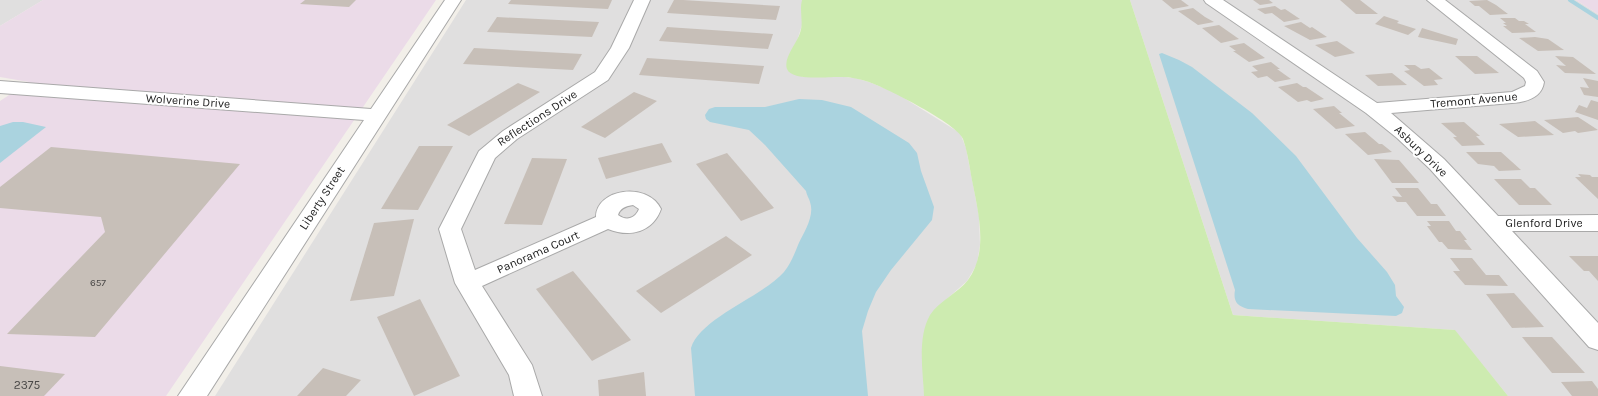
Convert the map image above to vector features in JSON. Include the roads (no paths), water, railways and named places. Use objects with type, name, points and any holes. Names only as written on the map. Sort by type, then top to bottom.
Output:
[{"type":"street","name":"Liberty Street","points":[[192,396],[453,0]]},
{"type":"street","name":"Reflections Drive","points":[[528,396],[522,373],[467,283],[450,229],[480,162],[499,142],[602,76],[620,48],[642,0]]},
{"type":"street","name":"Asbury Drive","points":[[1212,0],[1372,109],[1424,151],[1598,340]]},
{"type":"street","name":"Tremont Avenue","points":[[1372,109],[1508,98],[1521,96],[1534,88],[1535,82],[1531,75],[1435,0]]},
{"type":"street","name":"Wolverine Drive","points":[[0,87],[377,115]]},
{"type":"street","name":"Panorama Court","points":[[467,283],[609,220]]},
{"type":"street","name":"Glenford Drive","points":[[1491,224],[1598,223]]},
{"type":"water","points":[[1162,53],[1192,67],[1252,113],[1296,156],[1357,238],[1387,272],[1395,285],[1396,296],[1404,307],[1402,313],[1396,316],[1248,309],[1239,305],[1235,300],[1235,290],[1159,54]]},
{"type":"water","points":[[799,99],[822,100],[851,107],[909,143],[917,153],[921,171],[934,207],[932,220],[891,270],[876,292],[868,311],[862,331],[868,396],[695,396],[691,348],[697,337],[706,327],[719,317],[774,281],[784,272],[789,265],[806,229],[811,213],[810,202],[806,191],[765,145],[749,130],[710,122],[706,119],[705,115],[709,109],[715,107],[765,107]]},
{"type":"water","points":[[13,122],[23,122],[46,127],[0,163],[0,126]]},
{"type":"waterway","points":[[1570,0],[1598,18]]}]
